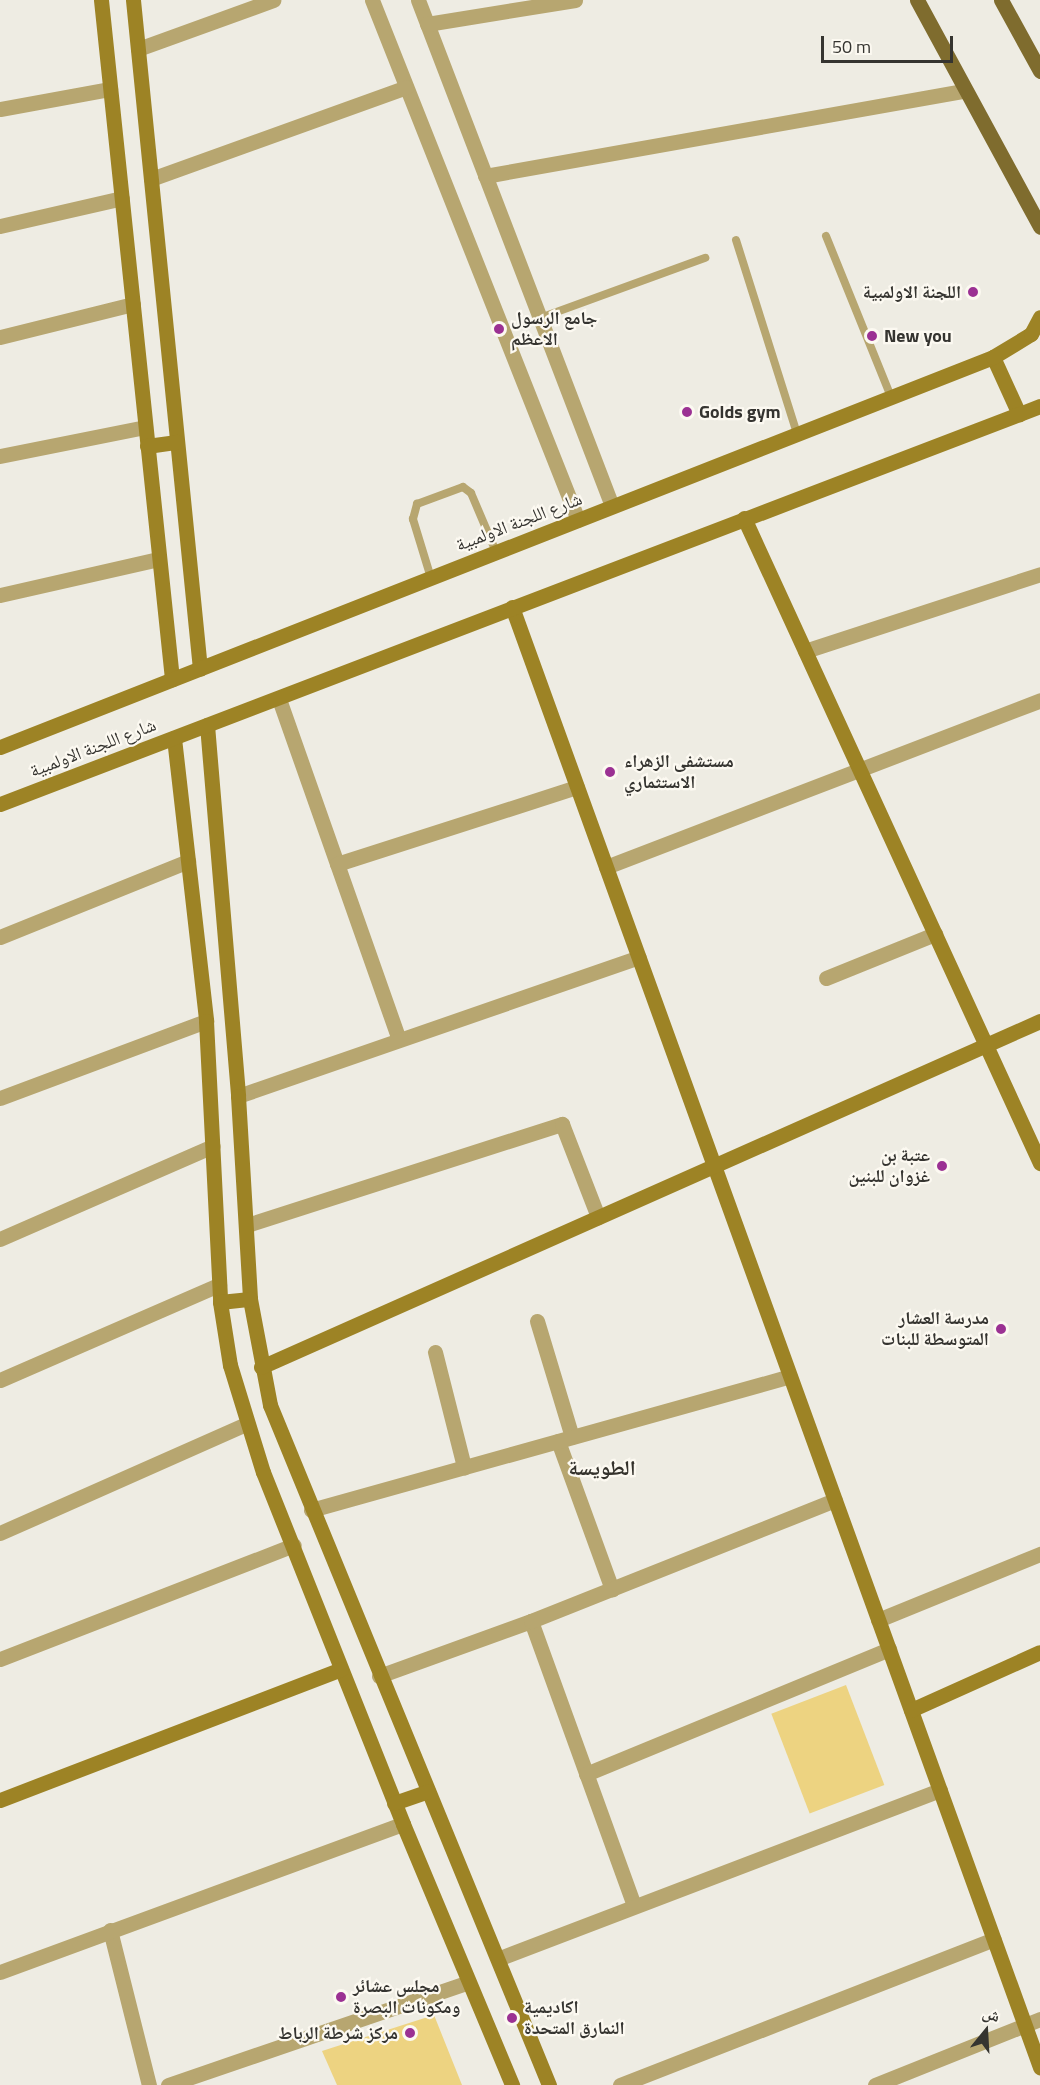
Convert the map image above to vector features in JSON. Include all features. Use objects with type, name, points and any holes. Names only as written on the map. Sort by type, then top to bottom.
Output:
[{"type":"main road","points":[[101,0],[172,680]]},
{"type":"main road","points":[[133,0],[200,669]]},
{"type":"main road","points":[[916,0],[1040,227]]},
{"type":"main road","points":[[1001,0],[1040,71]]},
{"type":"main road","name":"شارع اللجنة الاولمبية","points":[[0,747],[993,357],[1031,334],[1040,316]]},
{"type":"main road","points":[[993,357],[1019,414]]},
{"type":"main road","name":"شارع اللجنة الاولمبية","points":[[0,804],[1040,406]]},
{"type":"main road","points":[[147,446],[177,442]]},
{"type":"main road","points":[[744,518],[1040,1163]]},
{"type":"main road","points":[[512,607],[1040,2067]]},
{"type":"main road","points":[[207,725],[238,1096],[250,1299],[270,1405],[379,1677],[500,1958],[549,2085]]},
{"type":"main road","points":[[174,738],[206,1021],[220,1302],[246,1424],[394,1803],[512,2085]]},
{"type":"main road","points":[[261,1367],[1040,1021]]},
{"type":"main road","points":[[220,1302],[250,1299]]},
{"type":"main road","points":[[911,1710],[1040,1652]]},
{"type":"main road","points":[[0,1800],[341,1670]]},
{"type":"main road","points":[[394,1803],[428,1791]]},
{"type":"street","points":[[138,48],[273,0]]},
{"type":"street","points":[[372,0],[578,520]]},
{"type":"street","points":[[418,0],[612,506]]},
{"type":"street","points":[[427,24],[575,0]]},
{"type":"street","points":[[151,179],[406,87]]},
{"type":"street","points":[[0,109],[110,89]]},
{"type":"street","points":[[485,176],[964,90]]},
{"type":"street","points":[[0,226],[122,198]]},
{"type":"street","points":[[0,337],[133,304]]},
{"type":"street","points":[[0,456],[145,427]]},
{"type":"street","points":[[0,595],[159,559]]},
{"type":"street","points":[[805,651],[1040,574]]},
{"type":"street","points":[[279,699],[399,1040]]},
{"type":"street","points":[[606,867],[1040,700]]},
{"type":"street","points":[[337,864],[578,787]]},
{"type":"street","points":[[0,937],[188,861]]},
{"type":"street","points":[[826,978],[935,934]]},
{"type":"street","points":[[238,1096],[639,957]]},
{"type":"street","points":[[0,1098],[206,1021]]},
{"type":"street","points":[[247,1225],[562,1124],[598,1217]]},
{"type":"street","points":[[0,1239],[213,1146]]},
{"type":"street","points":[[0,1380],[219,1285]]},
{"type":"street","points":[[537,1321],[565,1439],[612,1589]]},
{"type":"street","points":[[435,1352],[464,1467]]},
{"type":"street","points":[[312,1510],[790,1376]]},
{"type":"street","points":[[0,1533],[246,1424]]},
{"type":"street","points":[[379,1677],[531,1621],[835,1500]]},
{"type":"street","points":[[0,1659],[294,1545]]},
{"type":"street","points":[[878,1620],[1040,1554]]},
{"type":"street","points":[[531,1621],[634,1906]]},
{"type":"street","points":[[586,1774],[889,1648]]},
{"type":"street","points":[[500,1958],[940,1790]]},
{"type":"street","points":[[0,1972],[403,1824]]},
{"type":"street","points":[[110,1930],[149,2085]]},
{"type":"street","points":[[620,2085],[994,1939]]},
{"type":"street","points":[[168,2085],[468,1982]]},
{"type":"street","points":[[875,2085],[1040,2019]]},
{"type":"lane","points":[[826,236],[891,397]]},
{"type":"lane","points":[[736,240],[798,434]]},
{"type":"lane","points":[[540,318],[705,258]]},
{"type":"lane","points":[[431,578],[413,519],[417,504],[463,487],[471,493],[496,552]]},
{"type":"building","points":[[846,1685],[884,1785],[810,1814],[771,1714]]},
{"type":"building","name":"مركز شرطة الرباط","points":[[434,2015],[462,2085],[337,2085],[322,2051]]},
{"type":"place","name":"اللجنة الاولمبية","points":[[973,292]]},
{"type":"place","name":"جامع الرسول الاعظم","points":[[499,329]]},
{"type":"place","name":"New you","points":[[872,336]]},
{"type":"place","name":"Golds gym","points":[[687,412]]},
{"type":"place","name":"مستشفى الزهراء الاستثماري","points":[[610,772]]},
{"type":"place","name":"عتبة بن غزوان للبنين","points":[[942,1166]]},
{"type":"place","name":"مدرسة العشار المتوسطة للبنات","points":[[1001,1329]]},
{"type":"place","name":"مجلس عشائر ومكونات البصرة","points":[[341,1997]]},
{"type":"place","name":"اكاديمية النمارق المتحدة","points":[[512,2018]]},
{"type":"place","name":"مركز شرطة الرباط","points":[[410,2033]]},
{"type":"district","name":"الطويسة","points":[[602,1467]]}]
